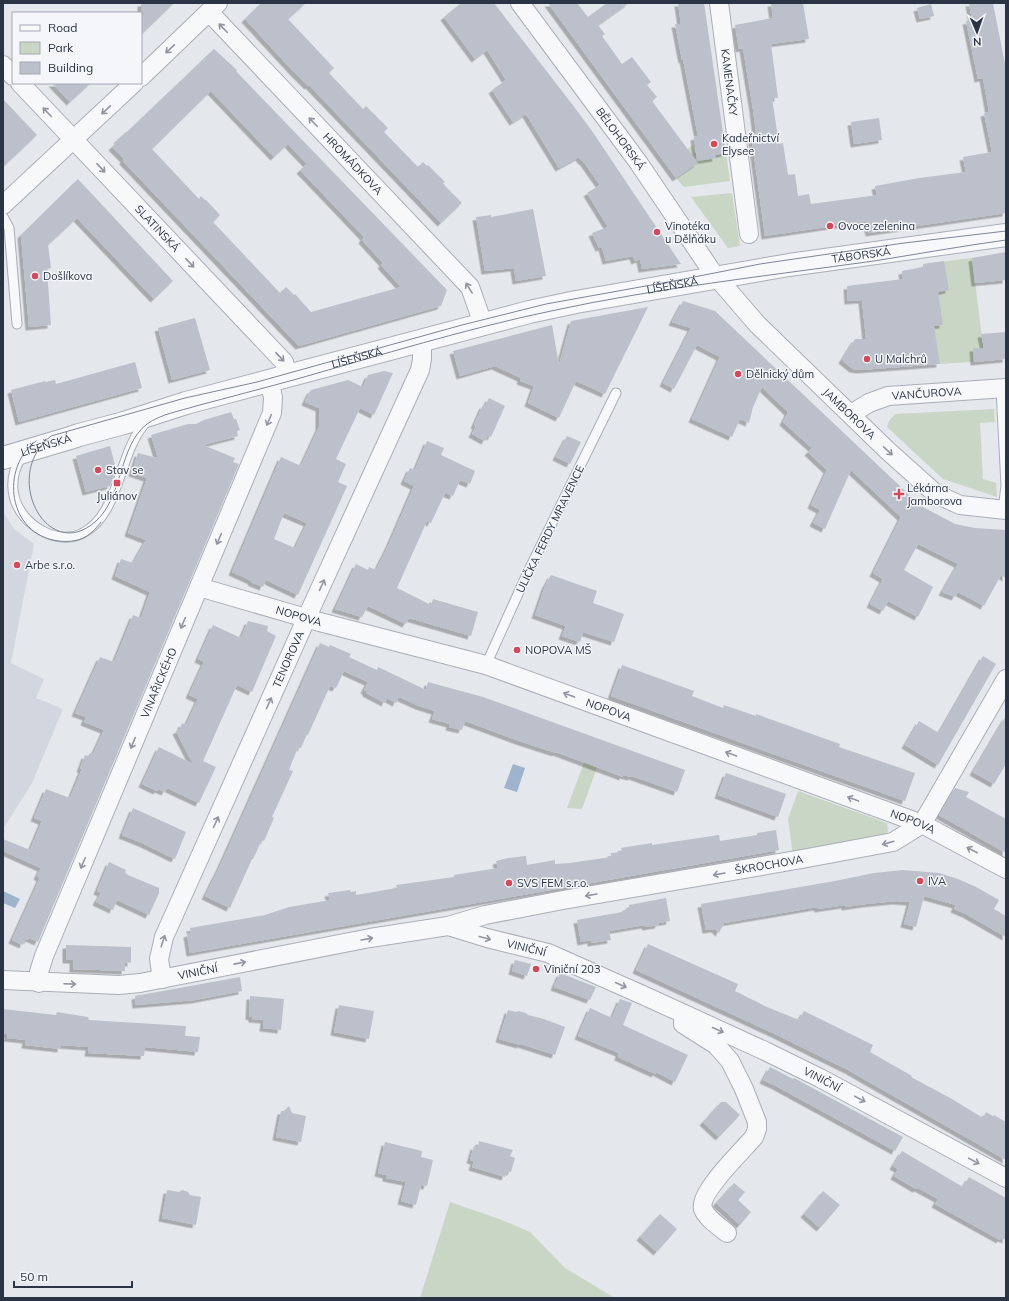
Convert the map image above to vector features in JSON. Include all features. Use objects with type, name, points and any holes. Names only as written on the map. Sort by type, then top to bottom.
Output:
[{"type":"street","name":"BĚLOHORSKÁ","points":[[520,3],[638,162],[717,277]]},
{"type":"street","name":"KAMENAČKY","points":[[719,3],[749,234]]},
{"type":"street","points":[[142,75],[214,8]]},
{"type":"street","name":"HROMÁDKOVA","points":[[214,8],[470,287],[483,324]]},
{"type":"street","points":[[3,65],[12,75]]},
{"type":"street","name":"SLATINSKÁ","points":[[21,84],[284,362],[279,379]]},
{"type":"street","points":[[3,205],[133,84]]},
{"type":"street","name":"TÁBORSKÁ","points":[[717,277],[789,265],[1006,236]]},
{"type":"street","name":"LÍŠEŇSKÁ","points":[[3,458],[26,452],[79,434],[124,423],[186,403],[483,324],[576,302],[717,277]]},
{"type":"street","name":"JAMBOROVA","points":[[717,277],[756,324],[851,414],[886,450],[936,494],[960,505],[1005,510]]},
{"type":"street","name":"TENOROVA","points":[[162,979],[159,959],[164,937],[420,370],[422,359],[422,340]]},
{"type":"street","name":"VINAŘICKÉHO","points":[[38,983],[39,972],[44,956],[272,413],[273,398],[279,379]]},
{"type":"street","name":"VANČUROVA","points":[[851,414],[869,403],[888,396],[1003,389]]},
{"type":"street","name":"NOPOVA","points":[[199,587],[307,619],[486,665],[922,824],[1006,869]]},
{"type":"street","name":"ŠKROCHOVA","points":[[448,926],[485,915],[556,901],[884,844],[899,839],[922,824],[1006,679]]},
{"type":"street","name":"VINIČNÍ","points":[[3,980],[119,986],[140,984],[370,938],[448,926],[548,954],[765,1051],[820,1078],[1006,1178]]},
{"type":"street","points":[[683,1014],[683,1024],[716,1045],[730,1061],[744,1089],[757,1122],[757,1129],[754,1137],[716,1180],[702,1203],[705,1212],[727,1234]]},
{"type":"lane","points":[[3,217],[9,228],[17,324]]},
{"type":"lane","points":[[1003,389],[1006,486],[1005,510]]},
{"type":"lane","name":"ULIČKA FERDY MRAVENCE","points":[[486,665],[527,574],[616,393]]},
{"type":"lane","points":[[26,452],[19,461],[13,475],[14,496],[18,507],[33,525],[44,532],[65,537],[78,535],[93,527],[104,514],[132,443],[140,429],[154,413]]},
{"type":"shaded area","points":[[3,512],[14,529],[34,544],[11,663],[44,679],[36,698],[63,709],[32,783],[3,829]]},
{"type":"green space","points":[[692,146],[695,153],[707,151],[715,158],[715,155],[726,153],[730,181],[684,187],[676,178],[692,167],[686,150]]},
{"type":"green space","points":[[732,193],[740,246],[728,248],[691,197]]},
{"type":"green space","points":[[972,258],[985,361],[940,364],[923,264]]},
{"type":"green space","points":[[994,409],[995,422],[980,423],[983,479],[996,483],[997,497],[943,479],[887,427],[889,421],[895,414]]},
{"type":"green space","points":[[585,760],[598,765],[582,809],[567,808]]},
{"type":"green space","points":[[798,791],[887,823],[888,830],[886,837],[793,855],[788,819]]},
{"type":"green space","points":[[450,1202],[502,1220],[530,1232],[565,1268],[615,1298],[420,1298]]},
{"type":"water","points":[[513,764],[525,768],[517,792],[504,788]]},
{"type":"water","points":[[3,891],[20,899],[15,908],[3,903]]},
{"type":"building","points":[[141,3],[174,3],[142,34]]},
{"type":"building","points":[[261,3],[306,3],[288,19],[334,68],[329,73],[363,109],[366,106],[388,128],[384,132],[418,167],[423,162],[427,166],[428,165],[445,182],[443,183],[446,187],[462,203],[441,223],[309,85],[308,86],[293,71],[245,19]]},
{"type":"building","points":[[461,3],[494,3],[592,131],[681,264],[642,269],[640,259],[635,261],[633,256],[606,261],[602,247],[599,248],[592,233],[608,227],[587,193],[600,185],[579,157],[559,168],[526,114],[513,122],[492,90],[506,80],[487,50],[475,59],[444,17]]},
{"type":"building","points":[[548,3],[577,3],[588,17],[607,3],[629,3],[598,25],[605,34],[602,36],[622,64],[632,57],[651,82],[647,85],[657,97],[652,101],[698,163],[676,178]]},
{"type":"building","points":[[678,3],[704,3],[726,153],[715,155],[716,158],[697,161],[694,137],[698,136],[675,24],[681,24]]},
{"type":"building","points":[[771,3],[803,3],[809,39],[771,44],[778,98],[772,98],[779,144],[783,143],[788,175],[795,174],[798,196],[809,194],[811,204],[877,195],[875,186],[919,178],[966,172],[963,157],[992,152],[984,113],[989,112],[983,78],[978,79],[966,21],[972,20],[969,3],[993,3],[1006,69],[1006,213],[869,233],[867,221],[765,236],[751,133],[756,133],[753,109],[743,48],[739,49],[735,25],[773,18]]},
{"type":"building","points":[[931,4],[934,16],[920,19],[917,8]]},
{"type":"building","points":[[214,49],[237,70],[236,71],[255,91],[447,290],[441,306],[299,346],[123,161],[124,159],[112,147],[118,141],[117,140]],"holes":[[[211,91],[274,157],[288,144],[307,164],[300,170],[364,237],[362,240],[383,263],[381,265],[401,287],[311,312],[295,294],[294,295],[286,287],[280,293],[213,222],[220,215],[201,196],[199,199],[152,149]]]},
{"type":"building","points":[[53,84],[90,84],[70,102]]},
{"type":"building","points":[[3,99],[37,135],[3,167]]},
{"type":"building","points":[[879,118],[882,140],[854,144],[851,122]]},
{"type":"building","points":[[78,179],[173,281],[154,299],[77,218],[48,245],[51,268],[47,269],[51,325],[29,327],[21,235]]},
{"type":"building","points":[[533,209],[546,276],[516,281],[514,268],[485,271],[476,217],[491,215],[491,217]]},
{"type":"building","points":[[1006,252],[1006,280],[975,283],[972,258]]},
{"type":"building","points":[[944,261],[949,290],[938,292],[943,325],[934,326],[940,364],[860,370],[853,369],[842,360],[855,339],[866,339],[862,300],[848,301],[847,286],[903,279],[902,271],[923,267],[923,264]]},
{"type":"building","points":[[683,301],[715,311],[921,506],[955,524],[975,528],[1006,530],[1006,578],[1001,575],[984,606],[958,592],[955,597],[942,592],[958,564],[918,544],[904,570],[933,587],[918,617],[888,601],[883,611],[870,604],[883,579],[873,573],[901,517],[851,470],[825,529],[813,523],[820,510],[811,505],[827,470],[808,452],[812,448],[783,422],[788,412],[762,387],[753,407],[749,423],[740,419],[732,437],[692,419],[720,357],[697,345],[674,389],[663,383],[691,328],[672,322]]},
{"type":"building","points":[[648,307],[605,394],[576,381],[559,418],[528,403],[534,386],[520,381],[521,378],[495,366],[460,376],[453,351],[552,325],[559,365],[571,321]]},
{"type":"building","points":[[195,318],[210,370],[172,380],[158,328]]},
{"type":"building","points":[[1006,332],[1006,359],[974,362],[973,348],[984,348],[981,334]]},
{"type":"building","points":[[135,362],[142,388],[19,422],[11,390],[45,381],[55,380],[56,384]]},
{"type":"building","points":[[384,371],[393,373],[374,415],[360,408],[336,459],[346,464],[338,482],[347,486],[298,595],[266,580],[263,587],[232,572],[281,457],[301,466],[319,427],[319,408],[305,402],[311,390],[348,380],[363,387],[368,375]],"holes":[[[284,513],[307,523],[295,548],[274,539]]]},
{"type":"building","points":[[489,398],[505,406],[491,437],[488,435],[485,441],[472,434],[476,426],[474,425],[483,405],[485,406]]},
{"type":"building","points":[[231,412],[234,419],[236,419],[240,430],[237,431],[238,436],[203,445],[235,458],[233,462],[239,464],[38,942],[29,938],[28,940],[25,939],[23,945],[12,940],[40,878],[37,876],[41,868],[3,851],[3,839],[30,850],[42,821],[34,818],[46,789],[70,798],[82,769],[80,769],[85,755],[88,756],[90,753],[93,754],[104,730],[84,722],[86,717],[75,713],[100,657],[114,662],[133,615],[141,618],[150,592],[115,576],[121,559],[133,563],[146,540],[128,533],[147,478],[132,473],[138,453],[158,458],[151,435],[188,424],[196,424]]},
{"type":"building","points":[[567,436],[581,442],[570,464],[556,457]]},
{"type":"building","points":[[427,441],[444,448],[441,455],[475,471],[470,484],[460,480],[453,496],[445,493],[431,523],[427,521],[397,588],[431,605],[433,599],[478,612],[471,636],[409,618],[406,624],[368,606],[362,617],[335,609],[356,564],[368,570],[369,567],[376,570],[414,486],[404,481],[410,468],[415,470]]},
{"type":"building","name":"Stav se","points":[[110,446],[116,469],[110,486],[86,492],[76,456]]},
{"type":"building","points":[[551,575],[597,591],[593,603],[624,614],[614,642],[583,632],[580,642],[562,636],[566,626],[535,615],[545,586]]},
{"type":"building","points":[[248,621],[268,626],[267,631],[276,636],[252,692],[237,685],[203,761],[216,767],[199,803],[167,788],[165,792],[158,789],[157,791],[142,784],[159,747],[193,764],[176,731],[180,729],[182,723],[186,725],[198,699],[189,695],[204,662],[198,659],[213,625],[241,638]]},
{"type":"building","points":[[320,643],[329,647],[330,645],[351,654],[349,657],[377,670],[378,667],[426,690],[428,682],[483,697],[685,770],[677,792],[632,776],[623,775],[623,777],[465,721],[462,730],[449,727],[450,724],[432,719],[435,711],[399,697],[396,703],[387,698],[385,703],[366,693],[364,690],[368,682],[344,671],[336,688],[330,686],[308,735],[307,734],[301,748],[298,747],[289,770],[293,771],[272,817],[274,818],[264,841],[262,840],[252,859],[230,908],[205,896],[220,866]]},
{"type":"building","points":[[983,656],[996,664],[938,765],[905,745],[919,721],[939,733]]},
{"type":"building","points":[[622,665],[694,691],[692,696],[723,708],[724,705],[756,716],[756,714],[840,744],[839,747],[915,773],[905,801],[611,696]]},
{"type":"building","points":[[1006,716],[1006,764],[994,784],[973,772]]},
{"type":"building","points":[[726,773],[786,794],[778,817],[718,795]]},
{"type":"building","points":[[955,788],[969,792],[966,797],[1006,819],[1006,853],[939,815]]},
{"type":"building","points":[[133,808],[186,832],[175,859],[122,835]]},
{"type":"building","points":[[776,830],[779,850],[190,953],[187,934],[191,933],[190,928],[265,915],[289,907],[330,900],[328,893],[350,890],[351,892],[356,891],[356,895],[397,888],[396,885],[454,877],[454,875],[498,868],[496,861],[508,858],[526,856],[527,865],[555,860],[555,864],[570,863],[611,857],[611,853],[622,852],[621,848],[652,843],[652,845],[719,835],[720,841],[757,835],[757,833]]},
{"type":"building","points":[[109,862],[126,870],[125,872],[128,875],[159,888],[159,893],[149,915],[117,900],[113,910],[96,902],[101,893],[97,891]]},
{"type":"building","points":[[903,870],[939,873],[976,887],[999,900],[994,909],[1006,916],[1006,937],[966,914],[954,909],[956,905],[924,896],[916,927],[904,924],[910,902],[896,901],[845,907],[845,905],[818,909],[817,907],[724,923],[719,933],[715,929],[706,930],[701,904],[874,873]]},
{"type":"building","points":[[666,898],[670,921],[658,923],[659,925],[646,927],[645,925],[609,931],[611,940],[591,943],[591,940],[581,942],[577,920],[622,912],[629,909],[629,905]]},
{"type":"building","points":[[648,944],[738,984],[735,991],[767,1007],[799,1020],[804,1011],[873,1045],[870,1052],[912,1076],[911,1077],[983,1118],[986,1112],[1006,1122],[1006,1160],[848,1070],[773,1033],[636,970]]},
{"type":"building","points":[[66,945],[131,947],[131,963],[125,962],[125,971],[73,969],[73,960],[66,960]]},
{"type":"building","points":[[515,960],[531,964],[527,976],[512,971]]},
{"type":"building","points":[[560,973],[596,987],[590,1000],[554,987]]},
{"type":"building","points":[[240,977],[242,991],[195,1000],[136,1005],[135,996]]},
{"type":"building","points":[[250,996],[284,999],[281,1030],[263,1028],[264,1020],[252,1019],[252,1017],[249,1016]]},
{"type":"building","points":[[620,999],[632,1003],[623,1025],[688,1055],[675,1082],[656,1072],[655,1074],[618,1057],[619,1053],[578,1036],[590,1008],[612,1018]]},
{"type":"building","points":[[339,1005],[374,1011],[369,1039],[334,1032]]},
{"type":"building","points":[[3,1009],[56,1015],[57,1012],[88,1017],[89,1020],[186,1026],[185,1036],[200,1037],[198,1052],[145,1047],[144,1056],[88,1053],[89,1047],[61,1045],[61,1049],[25,1045],[26,1040],[7,1038],[8,1034],[3,1034]]},
{"type":"building","points":[[508,1010],[526,1013],[528,1015],[565,1027],[555,1055],[521,1044],[499,1039]]},
{"type":"building","points":[[770,1067],[793,1079],[794,1078],[903,1137],[895,1151],[763,1080]]},
{"type":"building","points":[[721,1102],[726,1102],[740,1115],[719,1137],[703,1122]]},
{"type":"building","points":[[289,1106],[292,1113],[306,1116],[301,1142],[276,1137],[281,1111],[284,1111]]},
{"type":"building","points":[[479,1141],[513,1150],[510,1156],[515,1158],[511,1172],[507,1171],[505,1177],[472,1167],[474,1161],[470,1160],[474,1146],[478,1147]]},
{"type":"building","points":[[385,1142],[422,1151],[421,1157],[433,1160],[427,1186],[421,1185],[416,1205],[401,1201],[406,1182],[386,1178],[386,1175],[378,1173]]},
{"type":"building","points":[[902,1151],[963,1187],[969,1177],[1006,1198],[1006,1240],[1001,1238],[1000,1240],[935,1204],[938,1199],[918,1188],[916,1189],[894,1176],[898,1169],[893,1166]]},
{"type":"building","points":[[734,1183],[745,1192],[738,1200],[751,1212],[740,1225],[716,1203]]},
{"type":"building","points":[[167,1190],[179,1192],[182,1190],[188,1192],[190,1195],[201,1197],[196,1225],[162,1218]]},
{"type":"building","points":[[823,1191],[840,1205],[820,1228],[804,1214]]},
{"type":"building","points":[[660,1214],[677,1229],[657,1252],[640,1237]]},
{"type":"tram line","points":[[1006,231],[904,243],[760,264],[546,304],[462,325],[257,382],[185,398],[51,436],[36,453],[30,472],[30,492],[36,510],[47,524],[62,532],[78,532],[96,521],[105,511],[117,485],[131,445],[138,433],[147,424],[171,413],[455,334],[551,311],[671,289],[874,261],[1006,240]]},
{"type":"tram line","points":[[36,441],[25,453],[17,467],[14,482],[14,498],[19,514],[28,526],[42,536],[59,541],[72,541],[87,536],[101,522]]},
{"type":"place","name":"Kadeřnictví Elysee","points":[[714,144]]},
{"type":"place","name":"Ovoce zelenina","points":[[830,226]]},
{"type":"place","name":"Vinotéka u Dělňáku","points":[[657,232]]},
{"type":"place","name":"Došlíkova","points":[[35,276]]},
{"type":"place","name":"U Malchrů","points":[[867,359]]},
{"type":"place","name":"Dělnický dům","points":[[738,374]]},
{"type":"place","name":"Stav se","points":[[98,470]]},
{"type":"place","name":"Juliánov","points":[[117,483]]},
{"type":"place","name":"Lékárna Jamborova","points":[[899,494]]},
{"type":"place","name":"Arbe s.r.o.","points":[[17,565]]},
{"type":"place","name":"NOPOVA MŠ","points":[[517,650]]},
{"type":"place","name":"IVA","points":[[920,881]]},
{"type":"place","name":"SVS FEM s.r.o.","points":[[509,883]]},
{"type":"place","name":"Viniční 203","points":[[536,969]]}]
